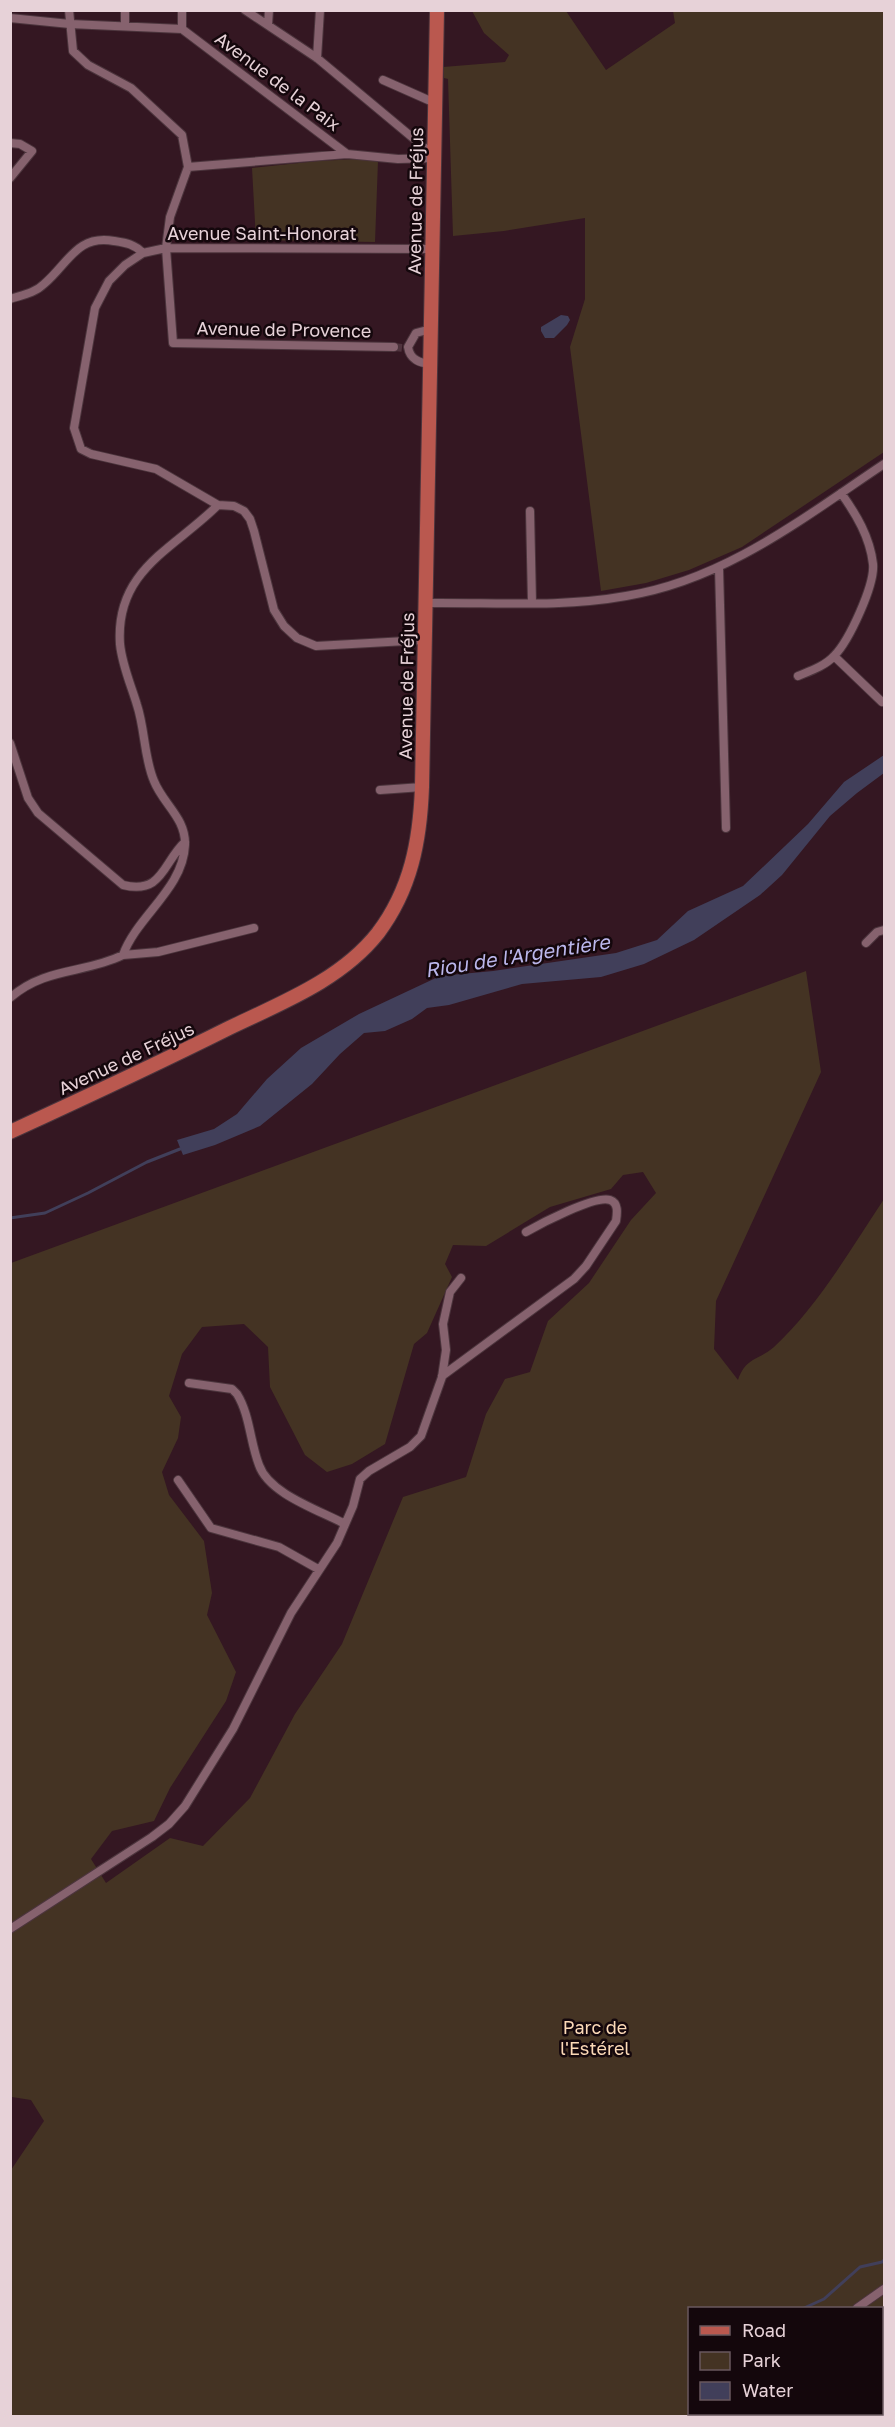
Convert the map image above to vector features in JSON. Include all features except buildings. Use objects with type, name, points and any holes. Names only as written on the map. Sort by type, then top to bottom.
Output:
[{"type":"main road","name":"Avenue de Fréjus","points":[[10,1132],[290,999],[337,971],[356,957],[387,919],[411,873],[420,830],[422,787],[438,10]]},
{"type":"street","points":[[69,10],[73,51],[88,65],[131,88],[182,135],[188,167],[170,217],[166,248]]},
{"type":"street","points":[[125,10],[125,26]]},
{"type":"street","points":[[10,18],[70,24],[182,29],[182,10]]},
{"type":"street","points":[[246,10],[317,58],[434,158]]},
{"type":"street","points":[[268,25],[269,10]]},
{"type":"street","points":[[317,58],[320,10]]},
{"type":"street","name":"Avenue de la Paix","points":[[182,29],[347,154]]},
{"type":"street","points":[[383,81],[435,103]]},
{"type":"street","points":[[10,143],[20,144],[32,151],[10,178]]},
{"type":"street","points":[[188,167],[347,154],[398,159],[434,158]]},
{"type":"street","name":"Avenue Saint-Honorat","points":[[10,299],[32,292],[44,285],[82,244],[105,239],[135,245],[143,253],[166,248],[433,249]]},
{"type":"street","name":"Avenue de Provence","points":[[166,248],[173,343],[401,347]]},
{"type":"street","points":[[143,253],[109,280],[95,308],[74,428],[81,449],[92,454],[156,469],[218,505],[234,506],[244,511],[249,519],[274,610],[284,626],[297,638],[316,646],[424,640]]},
{"type":"street","points":[[431,329],[417,333],[401,347],[416,361],[431,364]]},
{"type":"street","points":[[425,603],[532,603],[627,596],[687,580],[719,568],[766,542],[885,464]]},
{"type":"street","points":[[798,676],[820,666],[834,656],[850,631],[873,578],[873,563],[863,528],[841,493]]},
{"type":"street","points":[[123,955],[127,942],[162,896],[181,866],[185,842],[176,813],[159,794],[152,778],[138,707],[120,644],[125,599],[138,575],[218,505]]},
{"type":"street","points":[[530,511],[532,603]]},
{"type":"street","points":[[719,568],[726,828]]},
{"type":"street","points":[[834,656],[882,702]]},
{"type":"street","points":[[10,743],[28,798],[38,813],[123,885],[141,887],[153,883],[162,874],[178,848],[185,842]]},
{"type":"street","points":[[380,790],[422,787]]},
{"type":"street","points":[[11,998],[23,987],[60,971],[109,962],[123,955],[158,952],[254,928]]},
{"type":"street","points":[[866,943],[877,932],[885,930]]},
{"type":"street","points":[[442,1377],[574,1279],[586,1266],[616,1221],[618,1212],[615,1204],[610,1200],[604,1200],[571,1210],[526,1232]]},
{"type":"street","points":[[10,1929],[152,1837],[169,1824],[185,1806],[233,1729],[291,1613],[337,1543],[360,1479],[369,1471],[410,1447],[421,1436],[442,1377],[446,1350],[443,1324],[450,1292],[461,1278]]},
{"type":"street","points":[[189,1383],[232,1389],[237,1394],[259,1467],[267,1480],[280,1491],[345,1524]]},
{"type":"street","points":[[178,1480],[211,1528],[279,1547],[318,1569]]},
{"type":"street","points":[[858,2307],[885,2289]]},
{"type":"green space","points":[[744,10],[884,11],[884,452],[742,547],[689,570],[646,583],[601,591],[570,347],[585,299],[585,218],[504,231],[453,236],[448,79],[444,78],[443,67],[505,62],[509,55],[484,33],[472,11],[566,11],[606,70],[675,23],[673,11],[744,12]]},
{"type":"green space","points":[[358,159],[378,161],[375,242],[256,240],[252,168]]},
{"type":"green space","name":"Parc de l'Estérel","points":[[806,971],[821,1072],[716,1301],[714,1349],[738,1380],[745,1367],[774,1347],[820,1295],[884,1199],[884,2416],[11,2416],[11,2170],[44,2121],[31,2100],[12,2097],[11,1263]],"holes":[[[643,1172],[656,1193],[631,1220],[589,1283],[548,1321],[530,1372],[505,1379],[486,1414],[466,1477],[403,1497],[342,1644],[295,1714],[250,1798],[203,1846],[170,1838],[106,1883],[91,1859],[112,1831],[154,1821],[170,1788],[226,1701],[236,1672],[207,1615],[212,1593],[204,1541],[169,1495],[162,1472],[178,1438],[181,1417],[169,1396],[182,1354],[202,1327],[244,1324],[268,1347],[270,1387],[305,1455],[327,1472],[352,1464],[385,1444],[414,1344],[427,1333],[452,1277],[445,1264],[453,1245],[486,1246],[550,1207],[611,1189],[623,1175]]]},
{"type":"water","points":[[561,315],[568,316],[570,320],[567,325],[554,338],[545,338],[541,327]]},
{"type":"water","points":[[884,755],[884,773],[830,816],[782,875],[760,895],[694,940],[644,964],[601,977],[522,984],[449,1005],[427,1008],[412,1019],[385,1031],[364,1033],[340,1054],[312,1084],[260,1126],[215,1145],[183,1155],[177,1140],[214,1129],[237,1114],[267,1079],[301,1048],[359,1014],[440,976],[493,971],[616,953],[657,940],[688,911],[743,886],[808,824],[844,782]]},
{"type":"waterway","name":"Riou de l'Argentière","points":[[10,1218],[45,1213],[147,1162],[180,1149]]},
{"type":"waterway","points":[[806,2307],[824,2299],[860,2267],[884,2260]]},
{"type":"tunnel","points":[[394,347],[403,348]]}]
